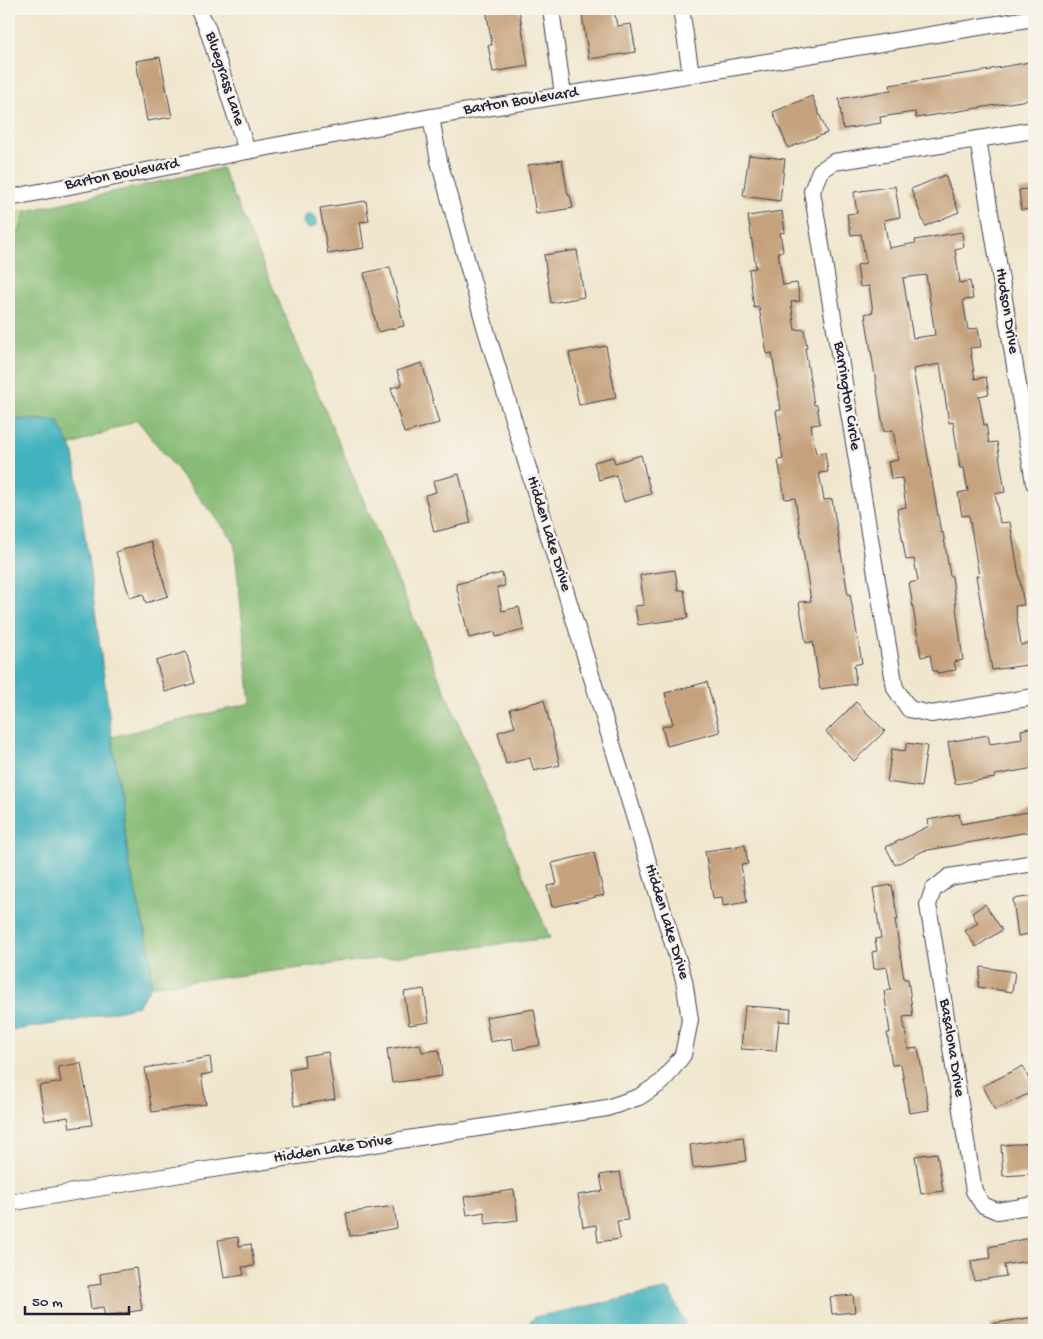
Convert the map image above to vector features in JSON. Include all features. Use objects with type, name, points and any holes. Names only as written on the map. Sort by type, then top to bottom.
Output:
[{"type":"street","name":"Bluegrass Lane","points":[[198,9],[207,26],[247,151]]},
{"type":"street","points":[[551,9],[563,96]]},
{"type":"street","points":[[681,9],[691,74]]},
{"type":"street","name":"Barton Boulevard","points":[[9,198],[431,117],[1034,18]]},
{"type":"street","name":"Hidden Lake Drive","points":[[9,1203],[187,1173],[607,1108],[639,1097],[662,1082],[683,1055],[690,1020],[684,980],[486,330],[439,161],[431,117]]},
{"type":"street","name":"Barrington Circle","points":[[1034,130],[834,162],[820,171],[812,191],[895,688],[909,709],[931,714],[1034,697]]},
{"type":"street","name":"Hudson Drive","points":[[978,139],[1034,483]]},
{"type":"street","name":"Basalona Drive","points":[[1034,863],[950,877],[933,890],[928,905],[974,1191],[983,1205],[998,1211],[1034,1205]]},
{"type":"green space","points":[[222,168],[550,938],[151,986],[151,957],[129,863],[112,737],[251,703],[234,541],[137,420],[70,446],[58,421],[24,419],[9,421],[9,266],[26,211]]},
{"type":"green space","points":[[26,211],[9,266],[9,214]]},
{"type":"water","points":[[307,214],[313,214],[317,221],[313,228],[307,228],[303,224],[303,218]]},
{"type":"water","points":[[24,419],[58,421],[74,454],[129,863],[151,957],[151,986],[138,1006],[73,1021],[9,1031],[9,421]]},
{"type":"water","points":[[669,1289],[688,1330],[529,1330],[527,1325],[535,1317]]},
{"type":"building","points":[[486,9],[519,9],[528,66],[493,72],[488,45],[492,45]]},
{"type":"building","points":[[581,9],[614,9],[617,26],[631,24],[636,52],[589,59]]},
{"type":"building","points":[[160,57],[172,117],[147,121],[136,61]]},
{"type":"building","points":[[1030,62],[1034,99],[916,118],[915,112],[880,117],[881,123],[843,129],[839,99],[891,90],[890,85],[991,70]]},
{"type":"building","points":[[812,96],[827,133],[788,148],[773,112]]},
{"type":"building","points":[[749,155],[785,159],[780,201],[743,196]]},
{"type":"building","points":[[562,160],[568,195],[570,195],[573,208],[536,214],[528,165]]},
{"type":"building","points":[[945,175],[959,212],[925,226],[911,189]]},
{"type":"building","points":[[895,186],[900,217],[884,220],[889,248],[916,243],[915,240],[962,232],[964,247],[955,249],[960,283],[970,281],[973,299],[963,300],[968,330],[978,328],[981,347],[970,348],[975,379],[986,377],[989,394],[979,396],[989,443],[997,442],[1005,492],[995,494],[1000,523],[1010,522],[1024,605],[1015,606],[1021,645],[1031,643],[1034,664],[992,670],[976,576],[979,576],[969,515],[962,516],[958,493],[968,491],[964,468],[960,468],[953,422],[949,423],[940,364],[913,369],[941,533],[943,532],[950,576],[952,576],[963,660],[954,662],[956,670],[937,673],[937,671],[933,671],[930,655],[921,657],[909,583],[918,581],[914,559],[906,560],[897,509],[906,507],[902,478],[891,479],[888,462],[898,460],[893,430],[884,432],[865,314],[873,312],[869,286],[860,287],[857,265],[866,263],[861,234],[851,235],[847,214],[857,213],[854,192]],"holes":[[[926,275],[935,335],[913,338],[903,278]]]},
{"type":"building","points":[[1034,188],[1034,209],[1021,210],[1019,190]]},
{"type":"building","points":[[366,201],[369,221],[360,222],[364,248],[328,254],[320,208]]},
{"type":"building","points":[[782,211],[785,232],[780,233],[783,251],[778,252],[783,285],[797,283],[800,301],[791,302],[795,330],[804,329],[814,405],[817,405],[820,424],[811,425],[816,454],[825,452],[828,472],[819,473],[824,500],[832,499],[848,595],[850,594],[862,663],[854,665],[856,684],[820,689],[813,642],[806,643],[799,602],[811,601],[795,498],[785,499],[778,460],[783,459],[776,411],[781,410],[772,353],[767,354],[759,307],[754,308],[749,269],[756,268],[748,216]]},
{"type":"building","points":[[577,250],[584,297],[551,303],[544,255]]},
{"type":"building","points":[[390,267],[404,326],[378,332],[364,273]]},
{"type":"building","points":[[606,346],[616,398],[579,405],[569,353]]},
{"type":"building","points":[[422,363],[439,423],[404,433],[391,388],[402,385],[397,371]]},
{"type":"building","points":[[641,455],[651,494],[624,502],[616,475],[599,480],[594,462],[613,457],[615,463]]},
{"type":"building","points":[[459,474],[471,523],[434,532],[425,495],[436,492],[433,481]]},
{"type":"building","points":[[151,541],[168,596],[146,603],[143,594],[130,598],[116,552]]},
{"type":"building","points":[[675,570],[678,590],[684,590],[688,618],[638,625],[635,606],[644,605],[640,575]]},
{"type":"building","points":[[502,573],[505,586],[497,587],[502,611],[519,607],[524,630],[496,637],[495,632],[469,638],[456,584]]},
{"type":"building","points":[[186,652],[195,683],[165,692],[156,661]]},
{"type":"building","points":[[707,682],[720,732],[667,746],[662,727],[673,724],[665,693]]},
{"type":"building","points":[[544,700],[560,765],[534,771],[530,758],[506,764],[498,732],[515,727],[510,709]]},
{"type":"building","points":[[856,702],[885,731],[854,761],[826,732]]},
{"type":"building","points":[[1034,727],[1034,768],[995,775],[995,778],[955,784],[948,742],[988,735],[990,744],[1022,739],[1021,730]]},
{"type":"building","points":[[907,743],[927,746],[921,787],[887,782],[892,749],[905,751]]},
{"type":"building","points":[[1034,811],[1034,831],[923,851],[895,865],[886,847],[929,826],[928,820],[959,814],[961,824]]},
{"type":"building","points":[[745,845],[748,864],[741,865],[747,902],[723,906],[722,897],[713,898],[705,851]]},
{"type":"building","points":[[594,853],[604,895],[552,907],[547,886],[557,884],[552,863]]},
{"type":"building","points":[[892,885],[898,920],[895,920],[904,979],[908,979],[913,1016],[903,1017],[908,1049],[918,1048],[929,1110],[909,1113],[901,1064],[892,1065],[887,1033],[890,1033],[884,991],[891,990],[887,967],[874,969],[872,952],[877,951],[875,939],[881,938],[873,888]]},
{"type":"building","points":[[1034,896],[1034,933],[1018,936],[1013,899]]},
{"type":"building","points":[[985,904],[1002,930],[976,947],[965,931],[978,923],[972,913]]},
{"type":"building","points":[[981,967],[1015,972],[1012,992],[978,987]]},
{"type":"building","points":[[424,989],[429,1022],[409,1025],[404,992]]},
{"type":"building","points":[[745,1006],[791,1009],[790,1022],[779,1021],[776,1051],[741,1049]]},
{"type":"building","points":[[534,1009],[540,1045],[514,1050],[512,1038],[490,1042],[486,1017]]},
{"type":"building","points":[[420,1044],[422,1052],[439,1050],[442,1076],[392,1083],[387,1049]]},
{"type":"building","points":[[328,1052],[335,1099],[294,1106],[289,1069],[305,1066],[304,1056]]},
{"type":"building","points":[[210,1057],[212,1073],[201,1075],[206,1104],[152,1112],[145,1068]]},
{"type":"building","points":[[81,1063],[92,1125],[70,1128],[68,1117],[45,1121],[39,1086],[61,1082],[58,1067]]},
{"type":"building","points":[[1023,1066],[1034,1091],[995,1110],[983,1086]]},
{"type":"building","points":[[743,1137],[746,1161],[693,1168],[690,1145]]},
{"type":"building","points":[[1034,1143],[1034,1174],[1003,1176],[1001,1145]]},
{"type":"building","points":[[937,1153],[943,1191],[921,1194],[915,1156]]},
{"type":"building","points":[[620,1172],[628,1220],[617,1221],[620,1239],[598,1242],[596,1225],[583,1227],[578,1195],[603,1191],[600,1175]]},
{"type":"building","points":[[514,1190],[518,1220],[486,1224],[484,1212],[467,1215],[464,1197]]},
{"type":"building","points":[[394,1206],[397,1228],[350,1236],[346,1213]]},
{"type":"building","points":[[238,1237],[239,1246],[251,1244],[254,1266],[242,1267],[244,1275],[224,1278],[218,1240]]},
{"type":"building","points":[[1034,1237],[1034,1260],[1004,1265],[1006,1276],[974,1281],[971,1261],[991,1258],[989,1247]]},
{"type":"building","points":[[136,1268],[142,1310],[105,1316],[103,1307],[91,1309],[88,1286],[101,1284],[100,1274]]},
{"type":"building","points":[[853,1295],[855,1312],[832,1314],[830,1297]]},
{"type":"building","points":[[1034,1317],[1034,1330],[991,1330],[990,1324]]}]
